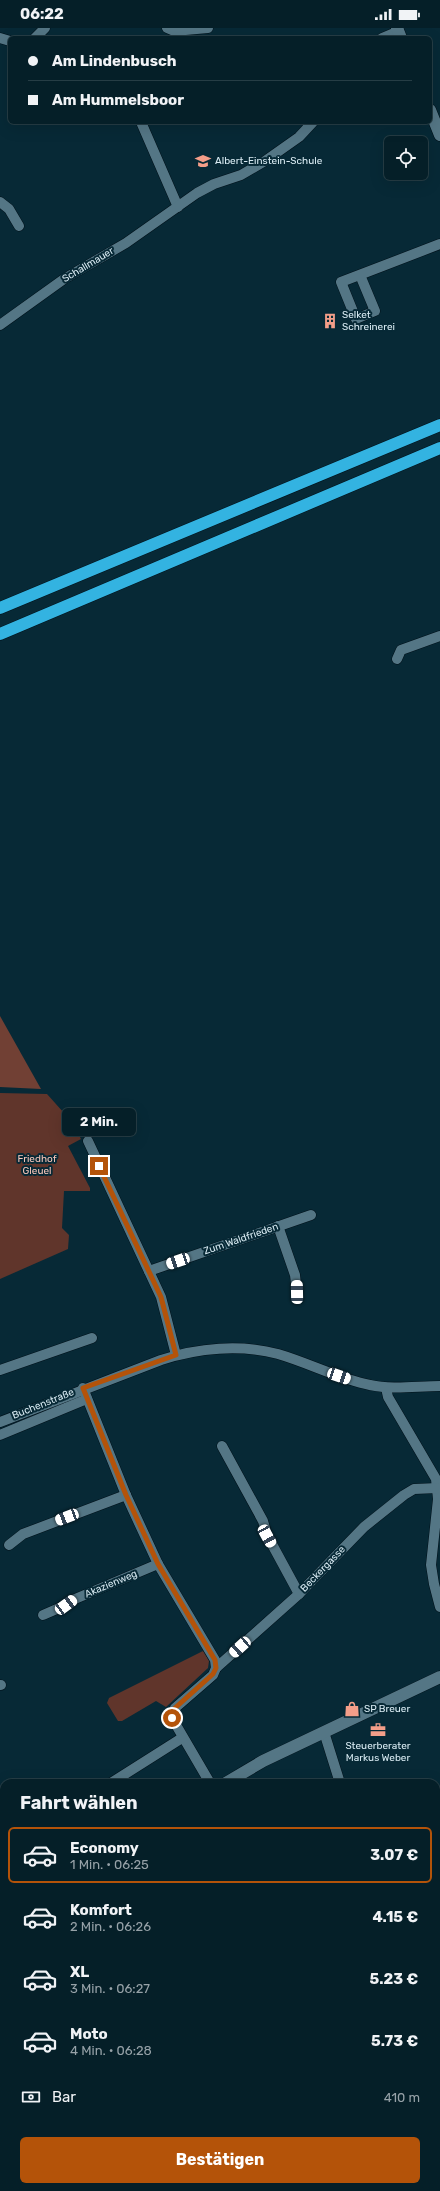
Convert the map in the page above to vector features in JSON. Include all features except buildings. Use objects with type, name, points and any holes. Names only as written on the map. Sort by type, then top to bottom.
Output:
[{"type":"highway","points":[[0,608],[440,425]]},
{"type":"highway","points":[[0,634],[440,448]]},
{"type":"street","points":[[37,36],[45,28]]},
{"type":"street","points":[[167,28],[174,31],[208,28]]},
{"type":"street","points":[[388,36],[399,32]]},
{"type":"street","points":[[432,115],[440,135]]},
{"type":"street","points":[[142,124],[178,207]]},
{"type":"street","name":"Schallmauer","points":[[0,325],[64,279],[126,243],[197,193],[214,184],[240,175],[265,161],[299,137],[311,124]]},
{"type":"street","points":[[0,202],[9,209],[19,226]]},
{"type":"street","points":[[360,274],[440,244]]},
{"type":"street","points":[[398,659],[401,650],[440,636]]},
{"type":"street","points":[[88,1141],[165,1307],[176,1355]]},
{"type":"street","name":"Zum Waldfrieden","points":[[149,1271],[311,1215]]},
{"type":"street","points":[[278,1226],[295,1275],[297,1292]]},
{"type":"street","points":[[0,1370],[92,1338]]},
{"type":"street","name":"Buchenstraße","points":[[0,1422],[83,1388],[176,1355],[218,1348],[270,1353],[350,1380],[386,1388],[440,1386]]},
{"type":"street","points":[[83,1388],[126,1495],[158,1564],[215,1660],[216,1668]]},
{"type":"street","points":[[386,1388],[388,1397],[432,1470],[438,1488],[431,1565],[440,1607]]},
{"type":"street","name":"Buchenstraße","points":[[0,1435],[87,1399]]},
{"type":"street","points":[[222,1446],[263,1521],[267,1536],[299,1594]]},
{"type":"street","points":[[432,1470],[440,1463]]},
{"type":"street","name":"Beckergasse","points":[[182,1738],[172,1718],[172,1713],[175,1708],[213,1674],[216,1668],[299,1594],[364,1527],[404,1494],[414,1489],[438,1488]]},
{"type":"street","points":[[9,1545],[23,1534],[126,1495]]},
{"type":"street","name":"Akazienweg","points":[[43,1615],[66,1605],[75,1599],[158,1564]]},
{"type":"street","points":[[233,1779],[263,1761],[440,1678]]},
{"type":"street","points":[[324,1732],[339,1779]]},
{"type":"street","points":[[116,1779],[182,1738],[208,1779]]},
{"type":"green space","name":"Friedhof Gleuel","points":[[0,1093],[47,1094],[72,1122],[81,1139],[68,1146],[90,1188],[90,1191],[64,1191],[62,1228],[69,1235],[68,1249],[0,1279]]},
{"type":"green space","points":[[203,1651],[209,1661],[208,1668],[166,1707],[156,1701],[122,1721],[118,1721],[107,1703],[109,1698]]},
{"type":"shaded area","points":[[0,1016],[41,1089],[0,1087]]},
{"type":"place","name":"Albert-Einstein-Schule","points":[[203,161]]},
{"type":"place","name":"Selket Schreinerei","points":[[330,321]]},
{"type":"place","name":"SP Breuer","points":[[352,1709]]},
{"type":"place","name":"Steuerberater Markus Weber","points":[[378,1730]]},
{"type":"route","points":[[99,1166],[161,1297],[165,1307],[176,1355],[83,1388],[126,1495],[158,1564],[215,1660],[216,1668],[213,1674],[175,1708],[172,1713],[172,1718]]}]
